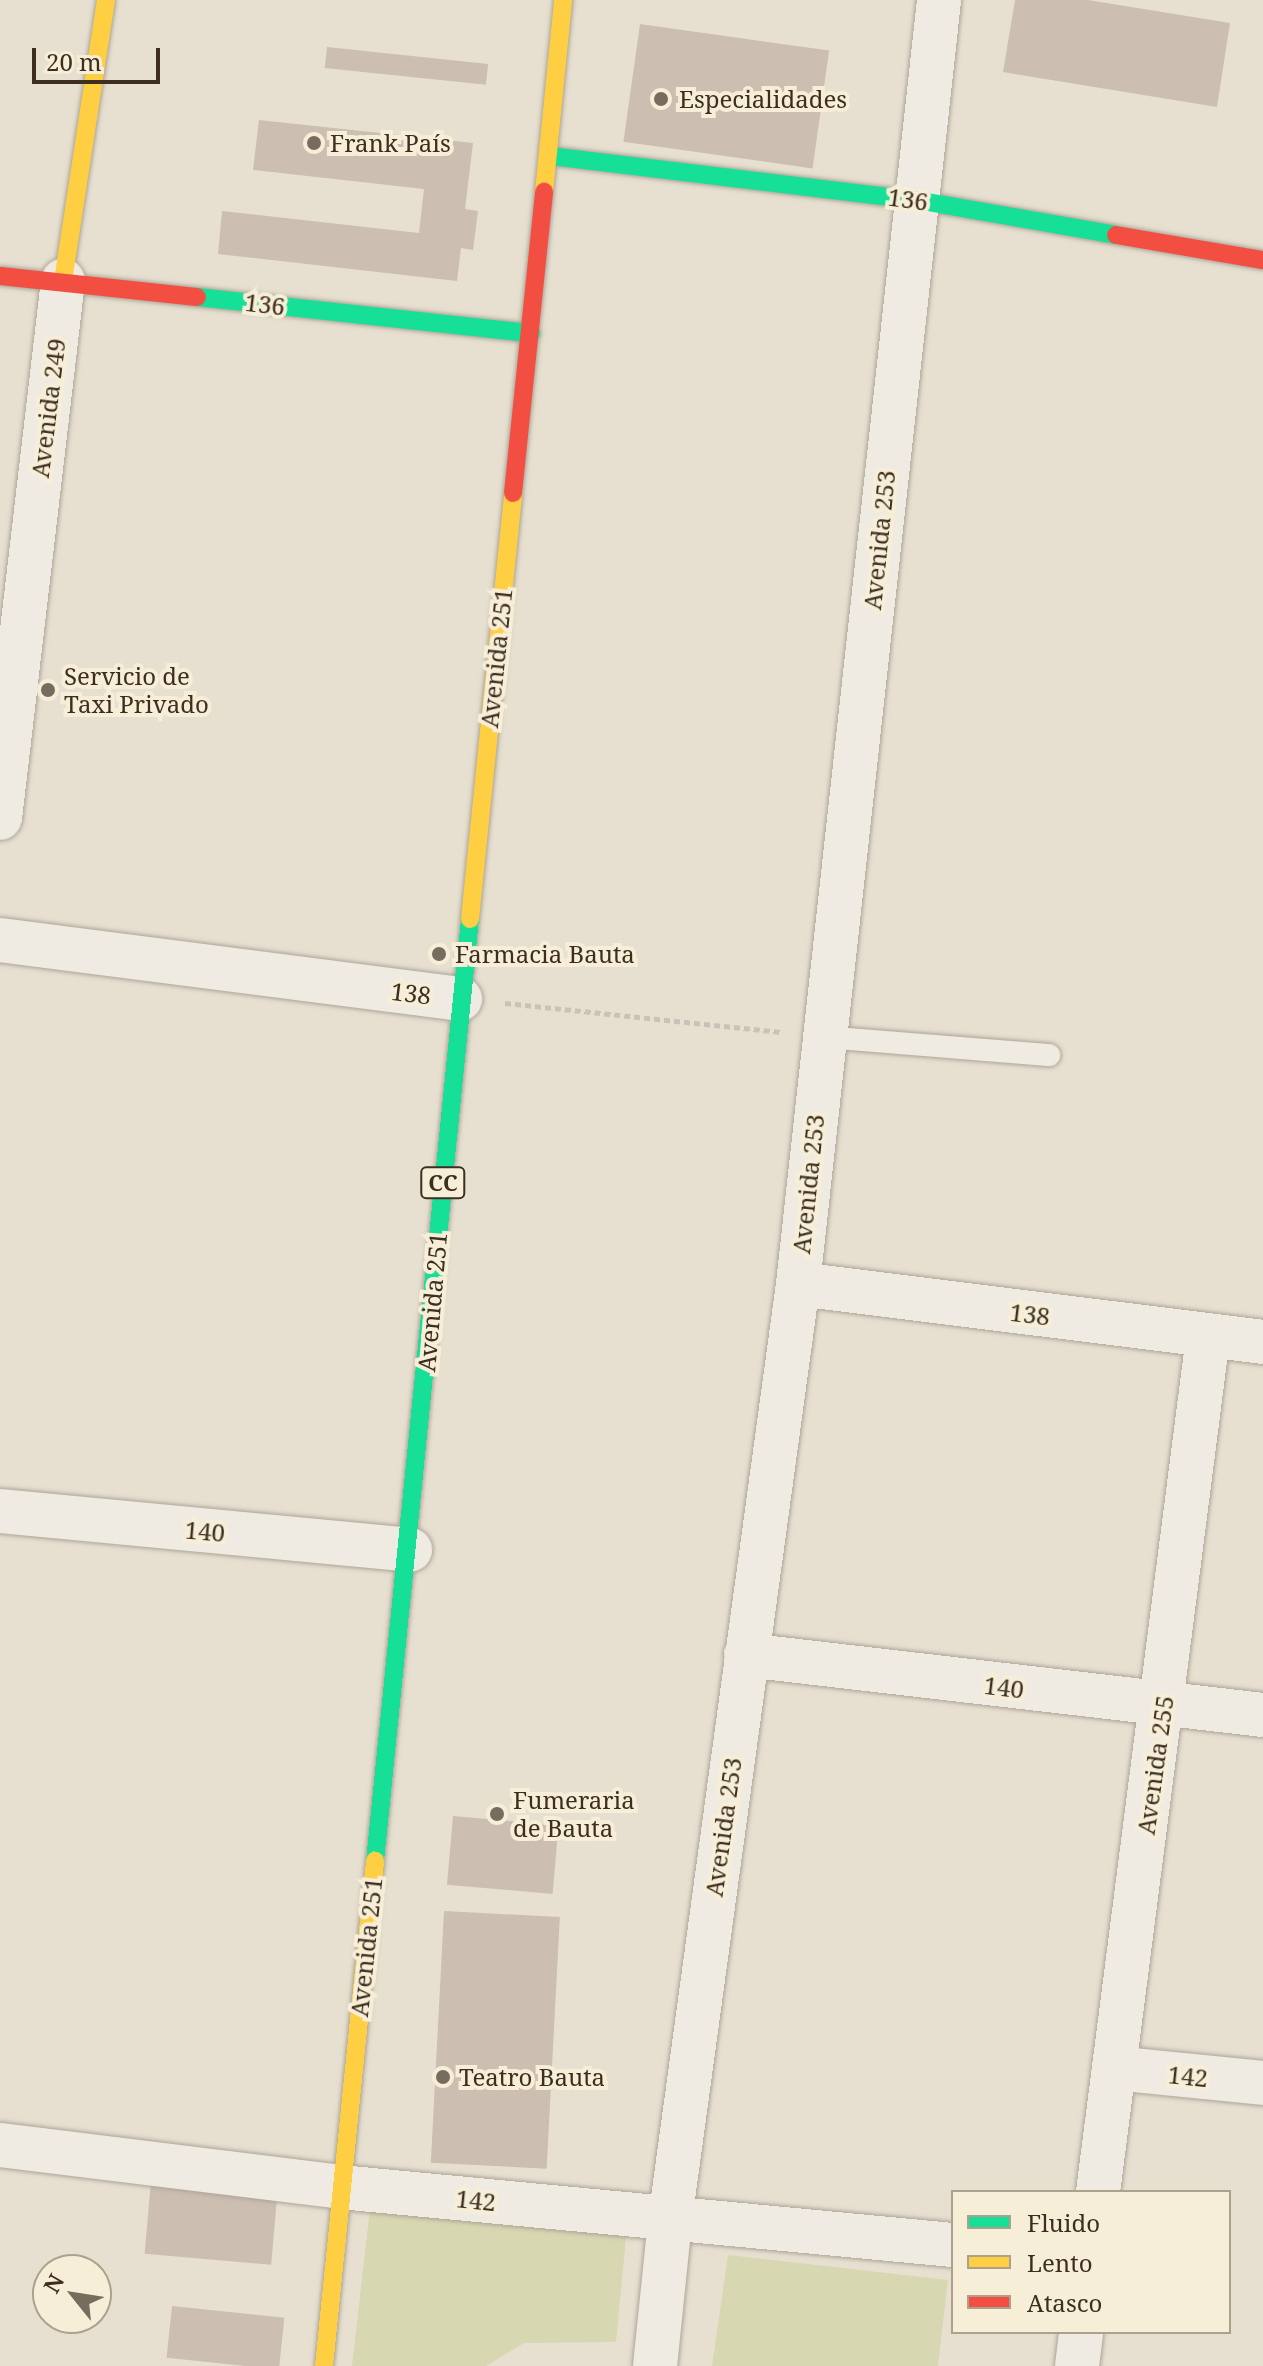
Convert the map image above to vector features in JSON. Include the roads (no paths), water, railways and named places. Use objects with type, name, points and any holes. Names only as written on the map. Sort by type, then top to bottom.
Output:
[{"type":"main road","name":"Avenida 249","points":[[63,281],[106,0]]},
{"type":"main road","name":"Avenida 251","points":[[324,2366],[340,2187],[410,1550],[460,999],[550,156],[563,0]]},
{"type":"main road","name":"136","points":[[550,156],[916,200],[1263,260]]},
{"type":"main road","name":"136","points":[[0,276],[531,333]]},
{"type":"street","name":"Avenida 253","points":[[655,2366],[670,2220],[798,1284],[939,0]]},
{"type":"street","name":"Avenida 249","points":[[0,818],[63,281]]},
{"type":"street","name":"138","points":[[0,940],[460,999]]},
{"type":"street","name":"138","points":[[798,1284],[1263,1342]]},
{"type":"street","name":"Avenida 255","points":[[1098,2190],[1163,1706],[1208,1337]]},
{"type":"street","name":"140","points":[[0,1511],[410,1550]]},
{"type":"street","name":"140","points":[[746,1655],[1163,1706],[1263,1715]]},
{"type":"street","name":"142","points":[[1114,2068],[1263,2083]]},
{"type":"street","name":"142","points":[[0,2145],[340,2187],[951,2245]]},
{"type":"street","points":[[1077,2366],[1081,2334]]},
{"type":"lane","points":[[824,1037],[1049,1055]]},
{"type":"place","name":"Especialidades","points":[[661,99]]},
{"type":"place","name":"Frank País","points":[[314,143]]},
{"type":"place","name":"Servicio de Taxi Privado","points":[[48,690]]},
{"type":"place","name":"Farmacia Bauta","points":[[439,954]]},
{"type":"place","name":"Fumeraria de Bauta","points":[[497,1814]]},
{"type":"place","name":"Teatro Bauta","points":[[443,2077]]}]
